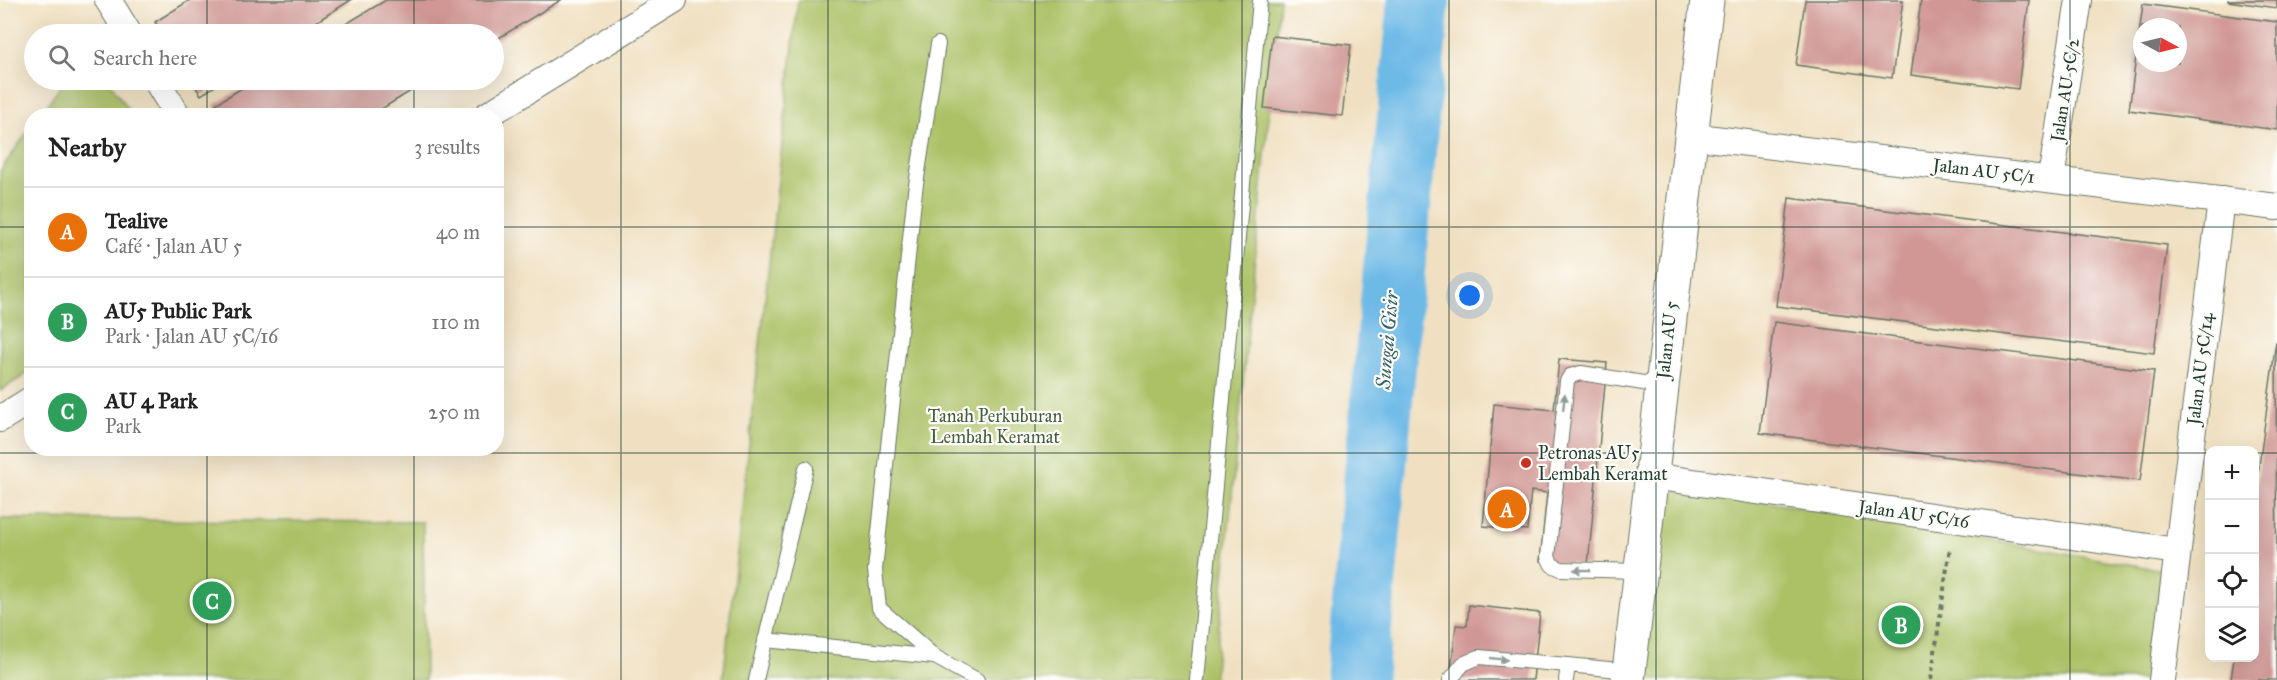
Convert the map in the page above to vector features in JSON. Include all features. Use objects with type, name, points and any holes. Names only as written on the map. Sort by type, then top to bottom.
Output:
[{"type":"main road","name":"Jalan AU 5","points":[[1628,675],[1707,0]]},
{"type":"street","points":[[108,0],[123,24]]},
{"type":"street","points":[[499,108],[675,0]]},
{"type":"street","name":"Jalan AU 5C/2","points":[[2051,179],[2079,0]]},
{"type":"street","points":[[162,90],[173,108]]},
{"type":"street","name":"Jalan AU 5C/1","points":[[1690,136],[2277,207]]},
{"type":"street","name":"Jalan AU 5C/14","points":[[2162,680],[2221,200]]},
{"type":"street","points":[[0,419],[24,404]]},
{"type":"street","name":"Jalan AU 5C/16","points":[[1650,476],[2177,551]]},
{"type":"lane","points":[[1197,680],[1260,0]]},
{"type":"lane","points":[[938,44],[915,192],[875,570],[879,608],[935,657],[977,680]]},
{"type":"lane","points":[[1640,571],[1561,569],[1552,565],[1548,557],[1567,381],[1570,376],[1581,373],[1662,386]]},
{"type":"lane","points":[[756,680],[806,468]]},
{"type":"lane","points":[[765,640],[935,657]]},
{"type":"lane","points":[[1450,680],[1463,664],[1479,657],[1568,665],[1628,675]]},
{"type":"lane","points":[[1566,680],[1568,665]]},
{"type":"path","points":[[1931,680],[1950,547],[1939,544]]},
{"type":"green space","name":"Tanah Perkuburan Lembah Keramat","points":[[798,0],[1280,0],[1214,680],[723,680]]},
{"type":"green space","points":[[58,90],[115,90],[127,108],[45,108]]},
{"type":"green space","points":[[24,137],[24,376],[0,391],[0,171]]},
{"type":"green space","points":[[1661,484],[2164,570],[2151,680],[1637,680]]},
{"type":"green space","points":[[0,519],[423,522],[425,680],[0,680]]},
{"type":"building","points":[[190,0],[351,0],[313,24],[156,24],[155,22]]},
{"type":"building","points":[[386,0],[561,0],[504,35],[504,24],[346,24]]},
{"type":"building","points":[[1805,0],[1903,0],[1892,78],[1796,65]]},
{"type":"building","points":[[1921,0],[2029,0],[2018,89],[1911,75]]},
{"type":"building","points":[[2277,0],[2277,8],[2228,1]]},
{"type":"building","points":[[2143,4],[2277,22],[2277,130],[2129,110],[2134,72],[2187,72],[2187,18],[2141,18]]},
{"type":"building","points":[[1272,36],[1351,45],[1342,116],[1264,108]]},
{"type":"building","points":[[198,90],[209,90],[201,95]]},
{"type":"building","points":[[239,90],[413,90],[383,108],[216,108],[214,105]]},
{"type":"building","points":[[1789,198],[2167,245],[2154,353],[1776,306]]},
{"type":"building","points":[[1774,322],[2154,371],[2140,481],[1760,433]]},
{"type":"building","points":[[2276,341],[2277,680],[2231,680],[2233,662],[2259,662],[2259,466]]},
{"type":"building","points":[[1559,359],[1607,363],[1588,565],[1540,561],[1547,493],[1531,491],[1527,530],[1483,526],[1494,404],[1554,410]]},
{"type":"building","points":[[1469,605],[1540,613],[1533,680],[1450,680],[1456,625],[1467,626]]},
{"type":"waterway","name":"Sungai Gisir","points":[[1356,680],[1419,0]]},
{"type":"place","name":"Petronas AU5 Lembah Keramat","points":[[1526,463]]},
{"type":"place","name":"Tealive","points":[[1507,509]]},
{"type":"place","name":"AU 4 Park","points":[[212,601]]},
{"type":"place","name":"AU5 Public Park","points":[[1901,625]]}]
